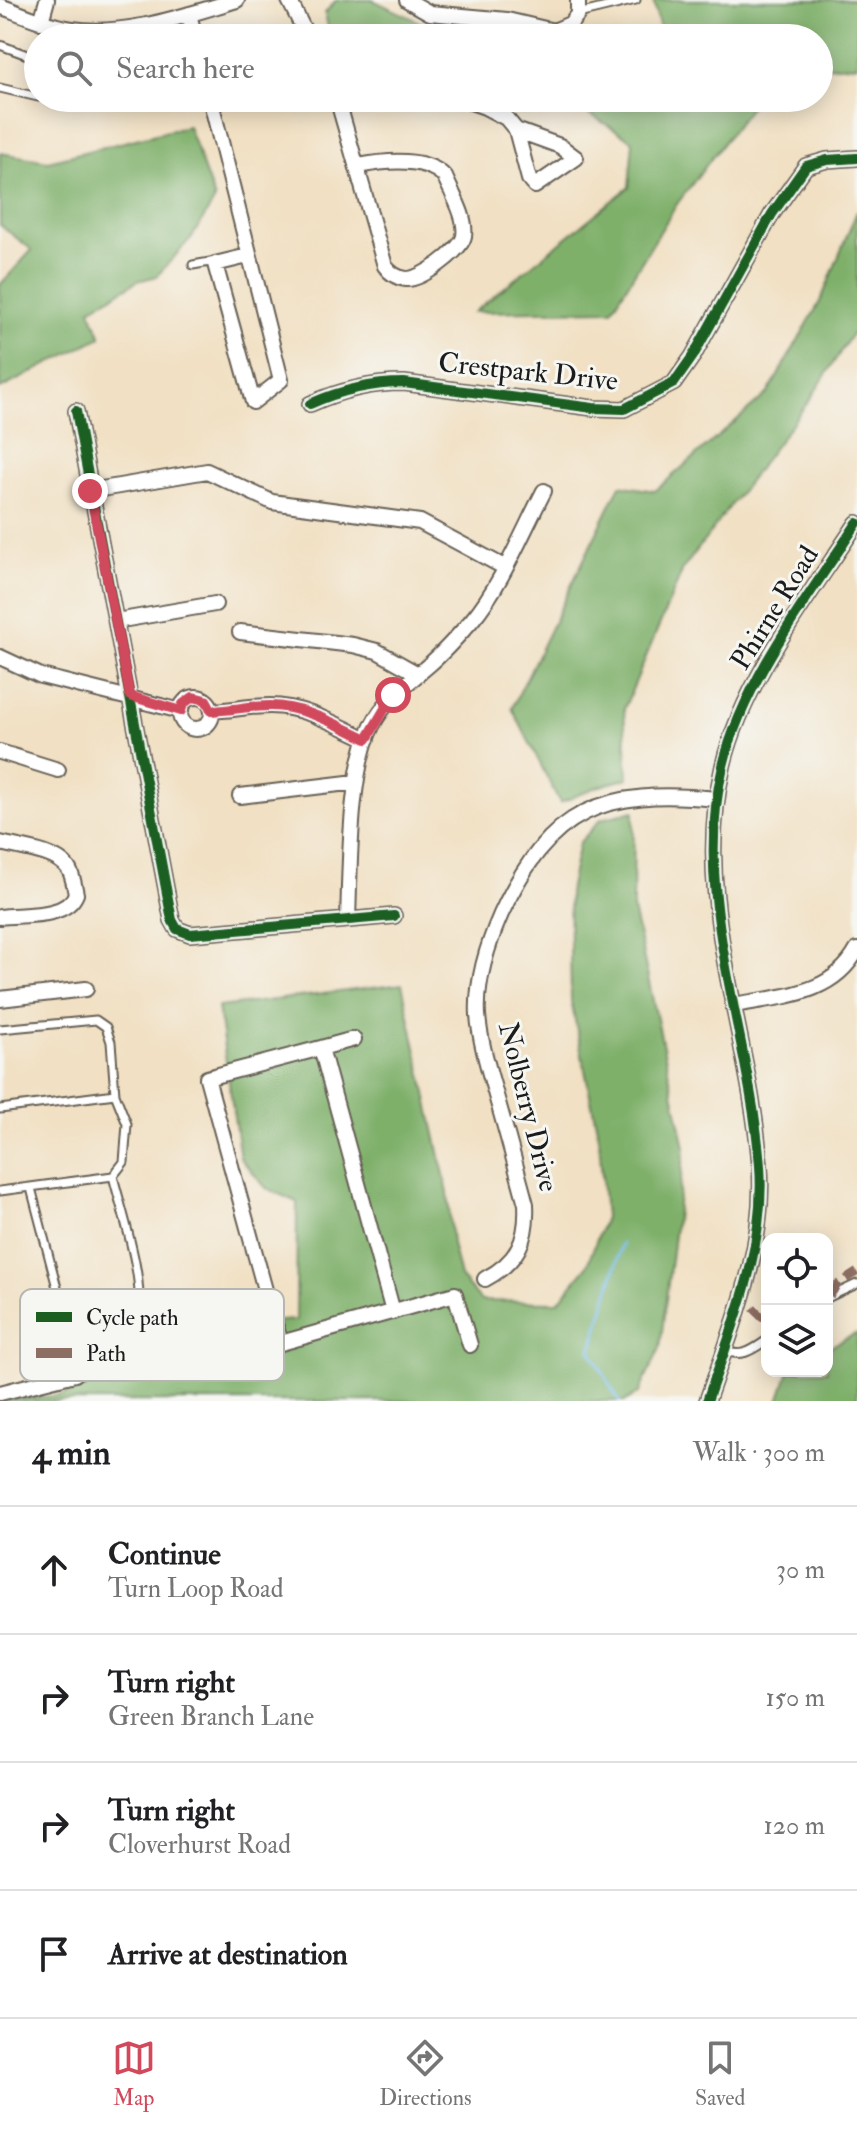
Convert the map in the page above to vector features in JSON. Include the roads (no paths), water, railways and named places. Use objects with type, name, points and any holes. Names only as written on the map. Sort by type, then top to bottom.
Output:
[{"type":"street","points":[[41,22],[47,0]]},
{"type":"street","points":[[140,24],[237,0]]},
{"type":"street","points":[[289,0],[301,24]]},
{"type":"street","points":[[407,0],[430,13],[524,24]]},
{"type":"street","points":[[0,6],[50,24]]},
{"type":"street","points":[[189,14],[192,24]]},
{"type":"street","points":[[213,112],[281,380],[253,402],[215,264],[248,256]]},
{"type":"street","points":[[341,112],[385,266],[402,278],[415,278],[454,253],[463,238],[464,227],[440,171],[416,164],[358,166]]},
{"type":"street","points":[[495,112],[506,118],[516,130],[529,179],[535,186],[576,158],[560,146],[516,130]]},
{"type":"street","name":"Crestpark Drive","points":[[310,404],[338,391],[379,383],[404,383],[593,408],[624,409],[674,383],[693,356],[772,214],[806,166],[827,160],[857,158]]},
{"type":"street","points":[[76,411],[172,920],[177,929],[190,934],[394,916]]},
{"type":"street","points":[[90,491],[207,471],[272,502],[420,522],[504,567]]},
{"type":"street","points":[[348,920],[356,782],[367,739],[393,695],[445,649],[476,616],[544,491]]},
{"type":"street","name":"Phirne Road","points":[[707,1401],[749,1278],[759,1219],[760,1188],[755,1126],[714,887],[712,857],[716,799],[724,762],[756,682],[857,523]]},
{"type":"street","points":[[116,621],[215,604]]},
{"type":"street","points":[[240,632],[353,645],[377,651],[418,674]]},
{"type":"street","points":[[0,657],[41,676],[181,711]]},
{"type":"street","points":[[193,697],[206,700],[212,711],[208,724],[196,728],[184,723],[181,711],[183,704],[193,697]]},
{"type":"street","points":[[212,711],[271,706],[293,709],[367,739]]},
{"type":"street","points":[[0,752],[58,770]]},
{"type":"street","points":[[240,796],[356,782]]},
{"type":"street","name":"Nolberry Drive","points":[[485,1279],[502,1270],[513,1259],[523,1240],[527,1223],[526,1204],[486,1058],[478,1015],[479,979],[484,959],[511,894],[537,851],[565,825],[591,809],[610,801],[638,796],[716,799]]},
{"type":"street","points":[[0,843],[56,859],[65,865],[71,872],[76,894],[69,906],[59,911],[0,917]]},
{"type":"street","points":[[734,1005],[812,990],[834,979],[850,963],[857,950]]},
{"type":"street","points":[[0,999],[86,989]]},
{"type":"street","points":[[265,1289],[207,1078],[354,1039]]},
{"type":"street","points":[[321,1048],[393,1312]]},
{"type":"street","points":[[284,1342],[455,1294],[470,1345]]},
{"type":"street","points":[[0,1393],[47,1381]]},
{"type":"lane","points":[[578,7],[636,0]]},
{"type":"lane","points":[[0,45],[24,54]]},
{"type":"lane","points":[[0,88],[24,94]]},
{"type":"lane","points":[[193,265],[215,264]]},
{"type":"lane","points":[[0,1029],[96,1020],[106,1027],[111,1042],[115,1094],[127,1124],[124,1162],[113,1176],[0,1191]]},
{"type":"lane","points":[[0,1109],[115,1094]]},
{"type":"lane","points":[[113,1176],[140,1289]]},
{"type":"lane","points":[[31,1188],[57,1289]]},
{"type":"lane","points":[[833,1295],[857,1284]]},
{"type":"lane","points":[[724,1351],[734,1355],[745,1354],[761,1344]]},
{"type":"waterway","points":[[619,1401],[591,1351],[622,1244]]}]
